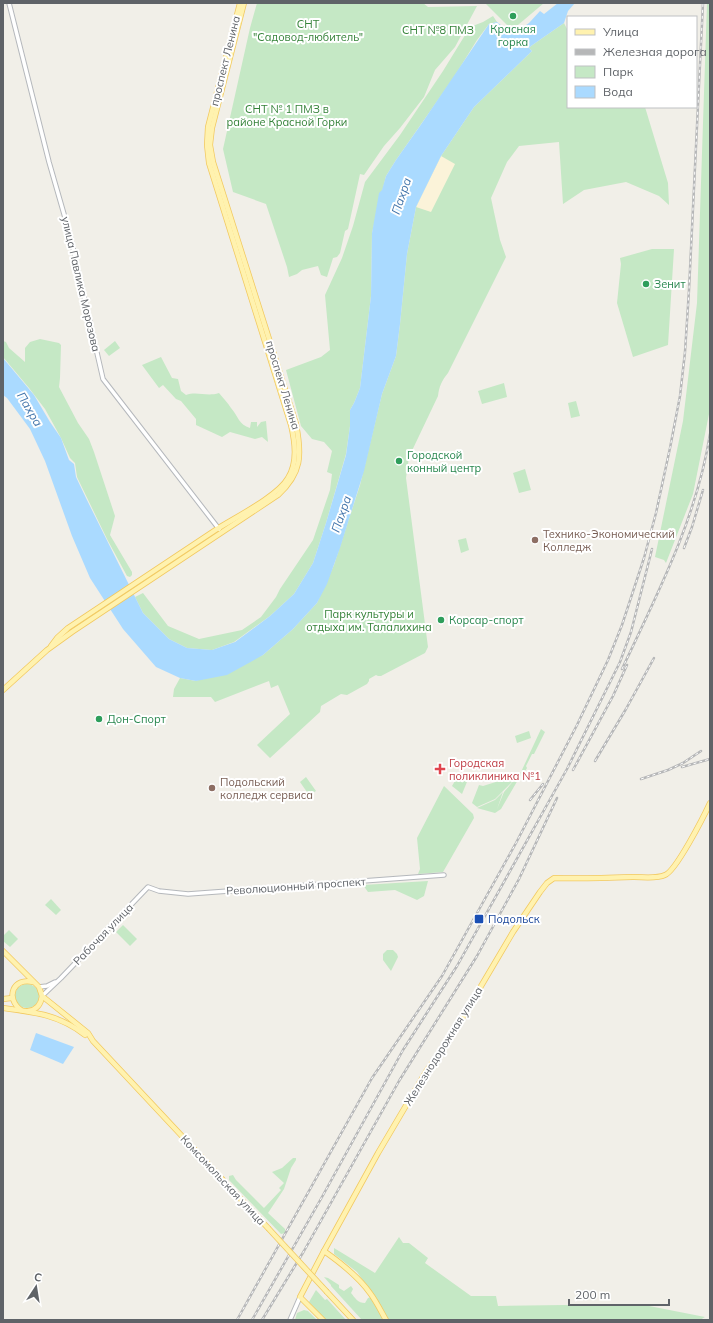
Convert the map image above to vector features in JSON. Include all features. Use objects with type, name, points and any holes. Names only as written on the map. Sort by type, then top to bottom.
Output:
[{"type":"main road","name":"проспект Ленина","points":[[3,690],[47,650],[176,563],[220,530],[274,493],[283,485],[292,470],[295,452],[291,425],[209,163],[207,145],[208,127],[240,3]]},
{"type":"main road","name":"проспект Ленина","points":[[47,650],[68,628],[174,557],[278,495],[292,481],[295,473],[300,452],[296,424],[213,162],[210,145],[212,128],[244,3]]},
{"type":"main road","name":"Железнодорожная улица","points":[[300,1297],[378,1153],[427,1070],[448,1042],[510,937],[547,883],[554,878],[656,877],[666,875],[673,868],[699,825],[710,803]]},
{"type":"main road","points":[[3,951],[39,987],[42,996],[40,1004],[31,1011],[24,1011],[15,1005],[12,998],[13,991],[16,986],[22,982],[28,981],[34,983]]},
{"type":"main road","name":"Комсомольская улица","points":[[42,996],[77,1023],[88,1033],[93,1041]]},
{"type":"main road","points":[[3,999],[12,998]]},
{"type":"main road","name":"Комсомольская улица","points":[[3,1008],[63,1020],[93,1041],[354,1320]]},
{"type":"main road","points":[[324,1251],[344,1266],[359,1280],[370,1293],[386,1320]]},
{"type":"main road","points":[[300,1297],[323,1320]]},
{"type":"street","name":"улица Павлика Морозова","points":[[9,3],[70,235],[103,379],[220,530]]},
{"type":"street","name":"Революционный проспект","points":[[148,887],[159,891],[188,894],[444,875]]},
{"type":"street","name":"Рабочая улица","points":[[42,996],[148,887]]},
{"type":"street","name":"Рабочая улица","points":[[39,987],[47,986],[58,981]]},
{"type":"street","name":"Железнодорожная улица","points":[[290,1320],[300,1297]]},
{"type":"green space","points":[[257,3],[423,3],[428,7],[477,6],[455,47],[435,70],[424,97],[384,146],[364,175],[360,174],[348,229],[345,231],[340,253],[337,257],[333,258],[327,277],[321,275],[318,266],[302,270],[289,277],[266,204],[233,192],[223,149]]},
{"type":"green space","name":"Красная горка","points":[[485,3],[544,3],[512,30]]},
{"type":"green space","points":[[707,3],[710,3],[710,409],[693,494],[666,563],[664,560],[655,557],[683,421],[697,303]]},
{"type":"green space","points":[[493,16],[497,22],[489,24],[477,40],[454,77],[386,176],[372,233],[371,296],[360,388],[350,410],[350,426],[346,454],[313,563],[294,594],[270,616],[234,642],[212,650],[187,648],[169,639],[143,613],[135,597],[143,593],[168,626],[199,639],[242,630],[261,617],[276,597],[313,540],[330,490],[332,474],[327,472],[332,451],[324,442],[312,439],[301,426],[286,370],[321,357],[330,350],[325,295],[342,258],[353,226],[365,182],[400,135],[443,71],[470,27]]},
{"type":"green space","name":"Парк культуры и отдыха им. Талалихина","points":[[564,23],[567,29],[567,108],[645,108],[668,183],[669,205],[659,196],[626,182],[584,190],[563,204],[559,142],[519,146],[507,162],[491,198],[500,240],[506,257],[448,373],[442,381],[438,396],[409,457],[406,478],[428,647],[425,653],[381,676],[376,675],[369,679],[367,684],[347,695],[341,694],[321,706],[320,712],[270,758],[257,745],[290,714],[278,685],[271,688],[269,681],[215,702],[211,697],[173,697],[174,689],[180,678],[196,681],[263,655],[293,629],[317,603],[334,565],[360,485],[382,394],[396,356],[407,254],[416,207],[441,156],[474,107],[532,51],[529,48]]},
{"type":"green space","name":"Зенит","points":[[652,249],[674,249],[668,345],[633,357],[617,303],[621,264],[620,258]]},
{"type":"green space","points":[[40,339],[59,343],[61,345],[59,387],[78,423],[89,439],[94,452],[115,516],[110,535],[132,572],[130,577],[127,576],[107,539],[77,477],[75,463],[70,458],[45,409],[3,357],[3,341],[6,342],[9,348],[25,362],[25,348],[30,342]]},
{"type":"green space","points":[[115,341],[120,348],[109,356],[104,350]]},
{"type":"green space","points":[[161,357],[172,378],[178,379],[181,391],[186,395],[219,393],[246,427],[250,428],[251,422],[257,422],[257,427],[261,422],[266,421],[268,442],[262,437],[255,439],[230,432],[222,437],[196,425],[196,419],[181,401],[176,399],[163,385],[159,388],[142,365]]},
{"type":"green space","points":[[504,383],[507,397],[482,404],[478,391]]},
{"type":"green space","points":[[576,401],[580,416],[571,418],[568,403]]},
{"type":"green space","points":[[525,469],[531,490],[519,493],[513,473]]},
{"type":"green space","points":[[466,538],[469,550],[461,553],[458,540]]},
{"type":"green space","points":[[541,729],[545,732],[526,766],[527,768],[524,773],[522,773],[501,809],[495,813],[477,808],[495,800],[503,792],[497,809],[504,792],[515,779],[495,799],[477,807],[472,803],[479,785],[483,786],[515,776],[517,777],[521,772]]},
{"type":"green space","points":[[529,731],[531,738],[517,743],[515,736]]},
{"type":"green space","points":[[459,774],[469,777],[462,794],[452,786]]},
{"type":"green space","points":[[306,777],[316,791],[309,795],[300,782]]},
{"type":"green space","points":[[444,786],[473,814],[474,818],[443,872],[418,874],[420,869],[417,838]]},
{"type":"green space","points":[[428,881],[424,896],[417,900],[395,890],[368,892],[363,885]]},
{"type":"green space","points":[[51,899],[61,910],[56,915],[45,905]]},
{"type":"green space","points":[[123,925],[137,939],[130,946],[116,932]]},
{"type":"green space","points":[[9,930],[18,939],[10,947],[3,941],[3,936]]},
{"type":"green space","points":[[387,950],[393,950],[398,957],[391,971],[383,960],[383,954]]},
{"type":"green space","points":[[27,984],[36,987],[39,996],[36,1005],[27,1008],[18,1005],[15,996],[18,987]]},
{"type":"green space","points":[[293,1158],[296,1158],[296,1160],[291,1168],[284,1189],[268,1213],[285,1229],[285,1233],[281,1234],[229,1180],[229,1176],[233,1175],[236,1180],[264,1208],[281,1190],[279,1188],[284,1183],[272,1172],[282,1168]]},
{"type":"green space","points":[[399,1237],[403,1243],[409,1243],[428,1258],[425,1263],[471,1296],[496,1296],[498,1306],[639,1304],[705,1317],[700,1320],[387,1320],[376,1299],[357,1272],[334,1254],[334,1248],[375,1273]]},
{"type":"green space","points":[[324,1277],[339,1285],[339,1288],[344,1291],[351,1286],[353,1289],[351,1293],[360,1302],[365,1303],[368,1298],[371,1297],[384,1320],[362,1320]]},
{"type":"green space","points":[[316,1290],[325,1300],[327,1299],[346,1320],[326,1320],[309,1302]]},
{"type":"green space","points":[[304,1310],[308,1311],[317,1320],[295,1320],[297,1313]]},
{"type":"sand","points":[[441,156],[455,164],[431,212],[416,207]]},
{"type":"water","name":"Пахра","points":[[558,3],[575,3],[568,11],[564,23],[531,46],[529,48],[532,51],[474,107],[441,156],[416,207],[407,254],[396,356],[382,394],[364,471],[340,548],[327,584],[317,603],[293,629],[263,655],[227,675],[196,681],[180,678],[156,667],[123,629],[90,578],[72,536],[45,461],[30,429],[7,398],[3,395],[3,358],[34,395],[61,438],[69,460],[74,464],[76,477],[143,613],[169,639],[187,648],[212,650],[235,642],[270,616],[294,594],[313,563],[326,523],[346,455],[350,426],[350,410],[360,388],[371,296],[372,233],[379,193],[382,190],[386,176],[489,24],[497,22],[511,33],[517,35],[522,28],[540,11],[544,14]]},
{"type":"water","points":[[36,1033],[74,1047],[63,1064],[30,1050]]},
{"type":"railway","points":[[237,1320],[372,1078],[442,976],[516,843],[577,725],[608,660],[622,625],[644,558],[656,513],[680,396],[685,352],[689,290],[703,3]]},
{"type":"railway","points":[[622,669],[675,554],[686,525],[704,465],[710,434]]},
{"type":"railway","points":[[684,548],[703,490]]},
{"type":"railway","points":[[252,1320],[403,1050],[457,966],[567,769],[620,662],[631,632],[652,549]]},
{"type":"railway","points":[[595,761],[654,658]]},
{"type":"railway","points":[[573,770],[613,696],[627,665]]},
{"type":"railway","points":[[641,779],[668,770],[683,763],[701,751]]},
{"type":"railway","points":[[682,767],[710,759]]},
{"type":"railway","points":[[530,800],[543,784]]},
{"type":"railway","points":[[262,1320],[304,1251],[399,1081],[477,956],[519,879],[557,798]]},
{"type":"place","name":"Красная горка","points":[[513,16]]},
{"type":"place","name":"Зенит","points":[[646,284]]},
{"type":"place","name":"Городской конный центр","points":[[399,461]]},
{"type":"place","name":"Технико-Экономический Колледж","points":[[535,540]]},
{"type":"place","name":"Корсар-спорт","points":[[441,620]]},
{"type":"place","name":"Дон-Спорт","points":[[99,719]]},
{"type":"place","name":"Городская поликлиника №1","points":[[440,769]]},
{"type":"place","name":"Подольский колледж сервиса","points":[[212,788]]},
{"type":"place","name":"Подольск","points":[[479,919]]},
{"type":"park label","name":"СНТ \"Садовод-любитель\"","points":[[308,30]]},
{"type":"park label","name":"СНТ №8 ПМЗ","points":[[438,30]]},
{"type":"park label","name":"СНТ № 1 ПМЗ в районе Красной Горки","points":[[287,115]]}]
